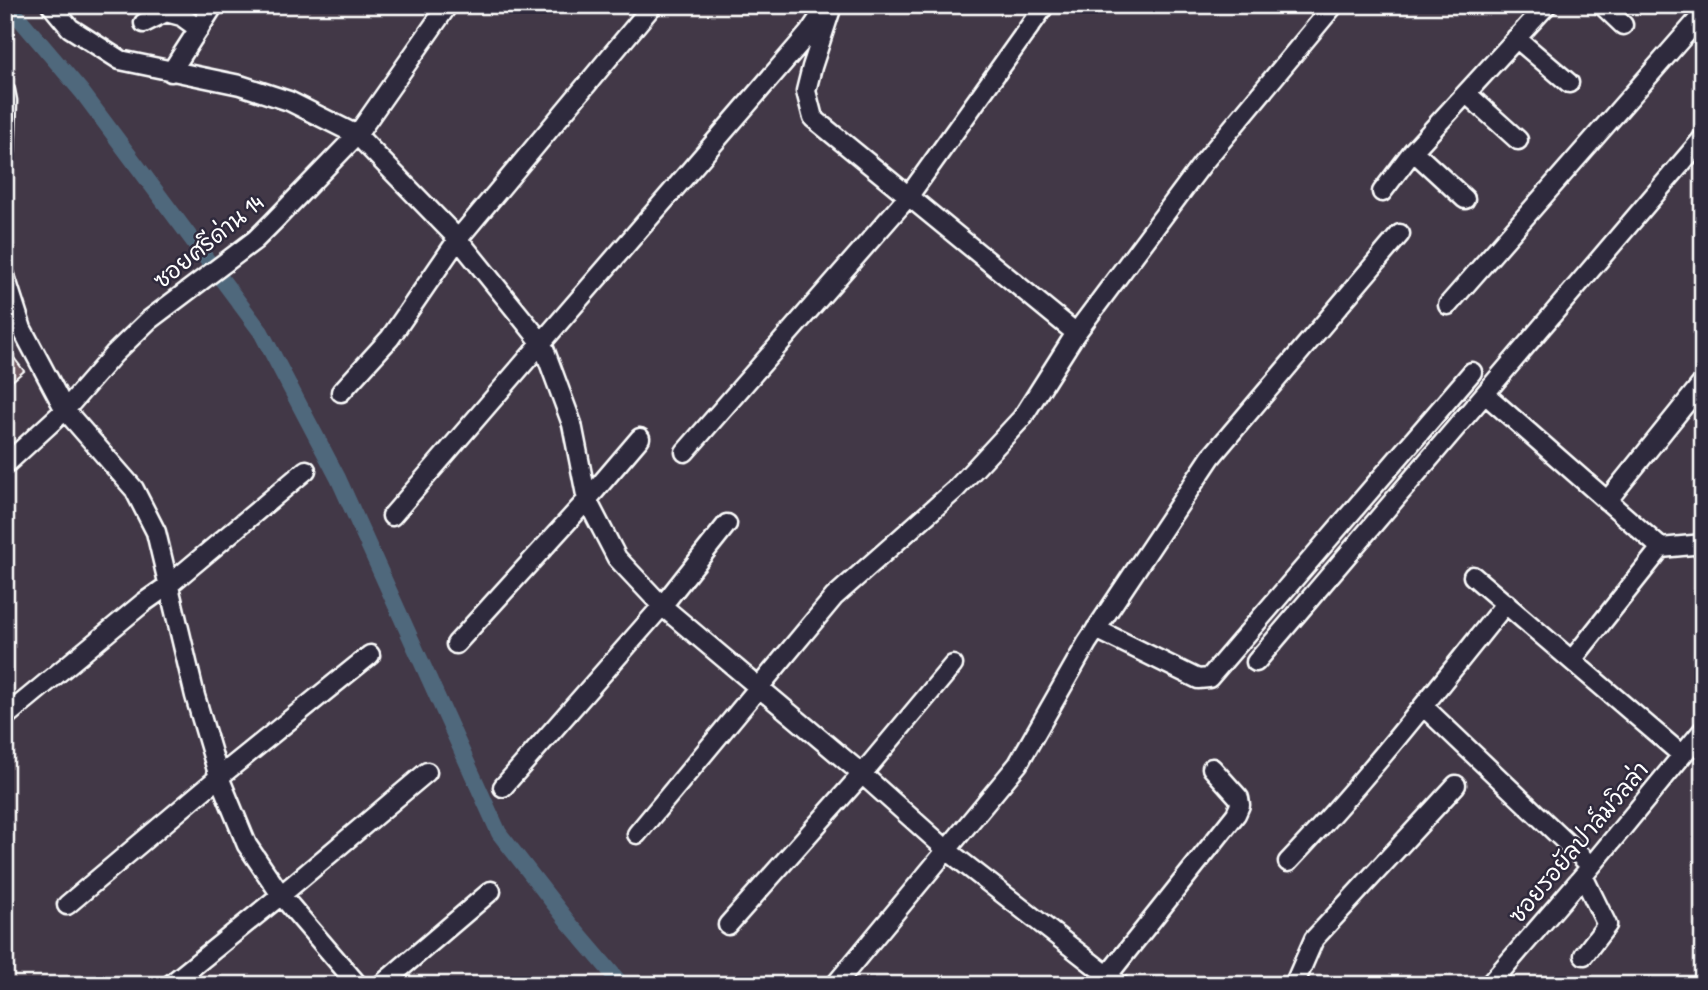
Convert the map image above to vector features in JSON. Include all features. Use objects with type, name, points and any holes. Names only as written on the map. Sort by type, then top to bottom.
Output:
[{"type":"street","points":[[51,5],[70,28],[120,60],[240,85],[289,101],[357,135],[458,239],[542,343],[572,424],[587,499],[618,558],[662,606],[862,774],[948,851],[1109,982],[1236,814],[1240,805],[1239,798],[1212,768]]},
{"type":"street","points":[[171,72],[214,5]]},
{"type":"street","name":"ซอยศรีด่าน 14","points":[[5,465],[65,410],[114,354],[149,320],[255,240],[357,135],[448,5]]},
{"type":"street","points":[[341,392],[390,338],[458,239],[653,5]]},
{"type":"street","points":[[830,5],[806,91],[813,118],[1076,332]]},
{"type":"street","points":[[392,516],[808,34],[830,5]]},
{"type":"street","points":[[685,452],[908,197],[1045,5]]},
{"type":"street","points":[[637,834],[834,597],[950,495],[1022,418],[1076,332],[1203,163],[1334,5]]},
{"type":"street","points":[[1382,192],[1413,151],[1547,5]]},
{"type":"street","points":[[1602,5],[1623,24]]},
{"type":"street","points":[[144,23],[166,12],[181,16],[199,29]]},
{"type":"street","points":[[1448,305],[1703,14]]},
{"type":"street","points":[[1516,38],[1570,83]]},
{"type":"street","points":[[5,90],[5,151]]},
{"type":"street","points":[[1467,94],[1518,140]]},
{"type":"street","points":[[1256,662],[1703,138]]},
{"type":"street","points":[[1413,151],[1465,200]]},
{"type":"street","points":[[835,985],[1018,764],[1096,629],[1210,457],[1400,234]]},
{"type":"street","points":[[5,275],[22,329],[65,410],[134,489],[156,533],[195,696],[219,777],[247,845],[281,895],[358,985]]},
{"type":"street","points":[[1096,629],[1198,679],[1209,678],[1472,372]]},
{"type":"street","points":[[1607,501],[1703,382]]},
{"type":"street","points":[[1485,394],[1661,548]]},
{"type":"street","points":[[456,644],[640,438]]},
{"type":"street","points":[[5,717],[306,470]]},
{"type":"street","points":[[503,788],[662,606],[727,524]]},
{"type":"street","points":[[1572,660],[1661,548],[1703,544]]},
{"type":"street","points":[[1474,576],[1682,755]]},
{"type":"street","points":[[1288,862],[1324,824],[1506,603]]},
{"type":"street","points":[[67,905],[370,655]]},
{"type":"street","points":[[728,925],[862,774],[953,665]]},
{"type":"street","points":[[1423,706],[1587,871],[1607,925],[1584,955]]},
{"type":"street","name":"ซอยรอยัลปาล์มวิลล่า","points":[[1489,985],[1703,730]]},
{"type":"street","points":[[170,985],[427,772]]},
{"type":"street","points":[[1294,985],[1314,939],[1457,785]]},
{"type":"street","points":[[381,985],[491,891]]},
{"type":"building","points":[[5,346],[24,371],[5,387]]},
{"type":"waterway","points":[[8,5],[82,92],[261,332],[338,478],[499,833],[569,923],[622,985]]}]
